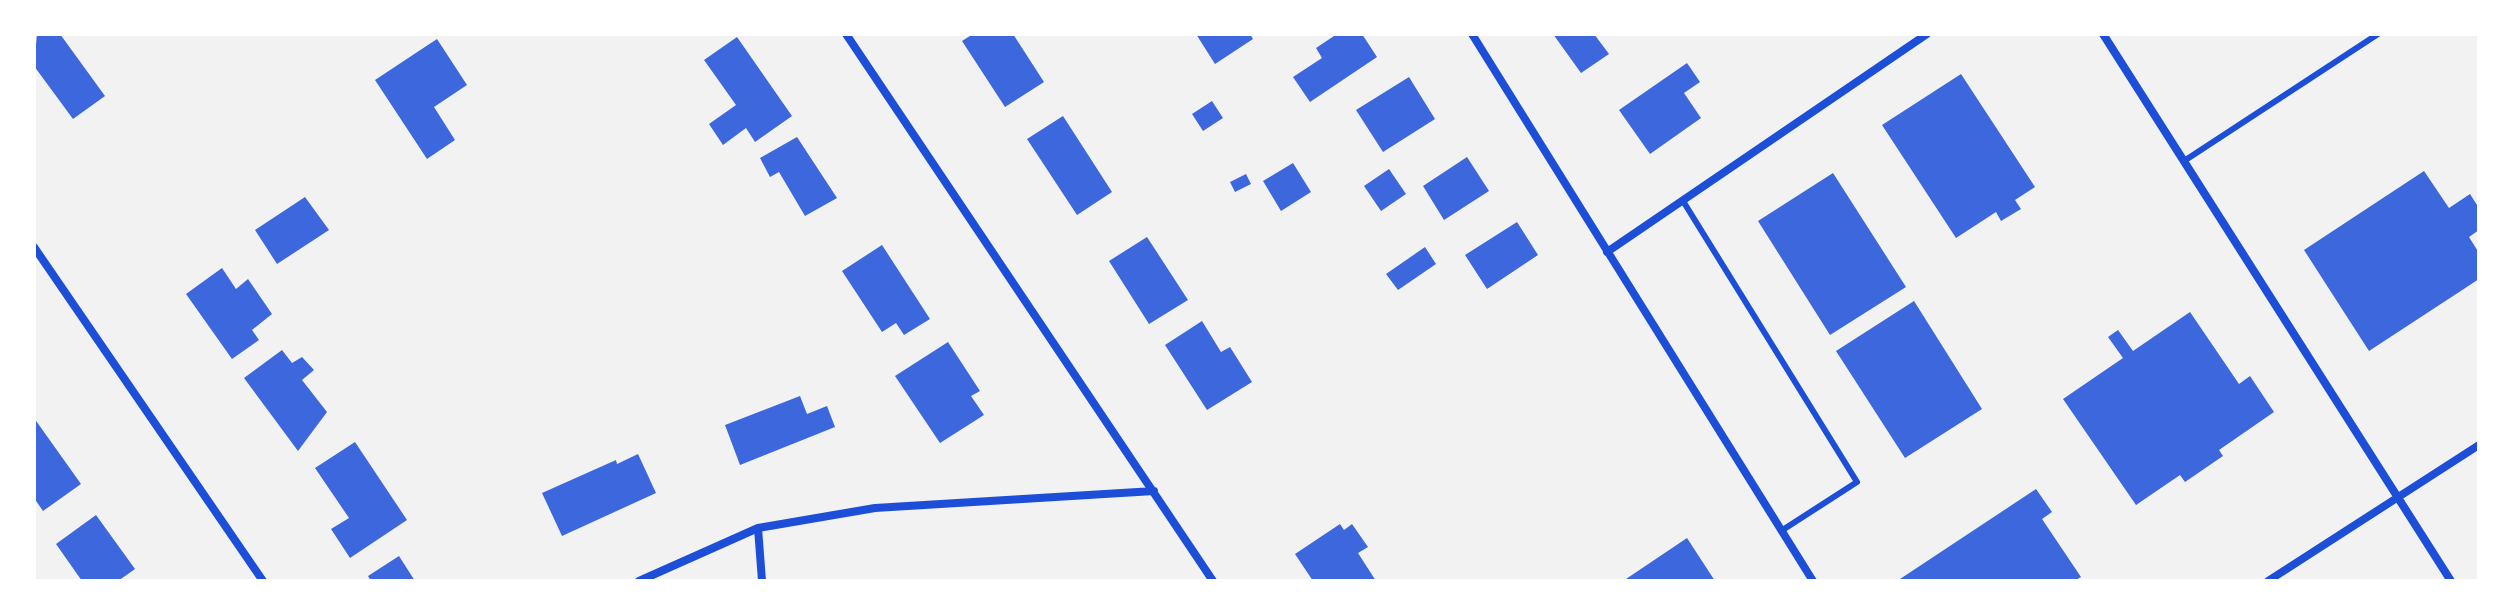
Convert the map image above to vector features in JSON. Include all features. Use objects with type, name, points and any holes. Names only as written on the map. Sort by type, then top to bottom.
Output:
[{"type":"street","points":[[846,34],[1213,581]]},
{"type":"street","points":[[1472,34],[1813,581]]},
{"type":"street","points":[[1607,252],[1927,34]]},
{"type":"street","points":[[2103,34],[2451,581]]},
{"type":"street","points":[[34,247],[263,581]]},
{"type":"street","points":[[2268,581],[2479,445]]},
{"type":"street","points":[[639,581],[758,528],[875,508],[1154,491]]},
{"type":"street","points":[[758,528],[762,581]]},
{"type":"lane","points":[[2184,161],[2378,34]]},
{"type":"lane","points":[[1683,201],[1857,482],[1781,531]]},
{"type":"building","points":[[37,34],[60,34],[105,96],[73,119],[34,66]]},
{"type":"building","points":[[973,34],[1013,34],[1044,82],[1005,107],[962,41]]},
{"type":"building","points":[[1196,34],[1250,34],[1253,39],[1215,64]]},
{"type":"building","points":[[1337,34],[1362,34],[1377,57],[1310,102],[1293,77],[1322,58],[1316,48]]},
{"type":"building","points":[[1553,34],[1594,34],[1609,54],[1581,73]]},
{"type":"building","points":[[737,37],[792,116],[755,142],[746,128],[723,145],[709,124],[736,105],[704,60]]},
{"type":"building","points":[[437,39],[467,85],[434,107],[455,140],[427,159],[375,80]]},
{"type":"building","points":[[1687,63],[1700,82],[1684,93],[1701,118],[1650,154],[1619,110]]},
{"type":"building","points":[[1961,74],[2035,187],[2015,200],[2021,209],[2001,221],[1996,212],[1956,238],[1882,125]]},
{"type":"building","points":[[1409,77],[1435,119],[1383,152],[1356,110]]},
{"type":"building","points":[[1212,101],[1223,118],[1203,131],[1192,114]]},
{"type":"building","points":[[1063,116],[1112,192],[1077,215],[1027,139]]},
{"type":"building","points":[[797,137],[837,198],[805,216],[779,172],[770,177],[760,158]]},
{"type":"building","points":[[1467,157],[1489,191],[1444,220],[1423,186]]},
{"type":"building","points":[[1293,163],[1311,192],[1281,211],[1263,181]]},
{"type":"building","points":[[1389,169],[1406,194],[1381,211],[1364,186]]},
{"type":"building","points":[[2424,171],[2449,208],[2470,194],[2479,208],[2479,230],[2469,237],[2479,253],[2479,279],[2369,351],[2304,250]]},
{"type":"building","points":[[1833,173],[1906,287],[1830,335],[1758,221]]},
{"type":"building","points":[[1246,174],[1251,184],[1235,192],[1230,182]]},
{"type":"building","points":[[305,197],[329,230],[277,264],[255,230]]},
{"type":"building","points":[[1517,222],[1538,255],[1487,289],[1465,255]]},
{"type":"building","points":[[1147,237],[1188,300],[1149,324],[1109,261]]},
{"type":"building","points":[[882,245],[930,319],[904,335],[896,323],[882,332],[842,271]]},
{"type":"building","points":[[1425,247],[1436,264],[1398,290],[1386,274]]},
{"type":"building","points":[[222,268],[236,289],[248,279],[272,314],[252,330],[259,340],[232,359],[186,294]]},
{"type":"building","points":[[1914,301],[1982,409],[1905,458],[1836,351]]},
{"type":"building","points":[[2190,312],[2239,384],[2250,376],[2274,412],[2219,450],[2223,456],[2185,482],[2180,475],[2136,505],[2063,399],[2123,358],[2108,337],[2118,330],[2133,351]]},
{"type":"building","points":[[1202,321],[1221,352],[1230,347],[1252,382],[1207,410],[1165,345]]},
{"type":"building","points":[[948,342],[980,391],[971,396],[984,415],[940,443],[895,376]]},
{"type":"building","points":[[282,350],[292,363],[302,357],[314,370],[302,380],[327,412],[298,451],[244,378]]},
{"type":"building","points":[[800,396],[807,414],[827,406],[835,427],[740,465],[725,425]]},
{"type":"building","points":[[34,418],[81,484],[43,511],[34,498]]},
{"type":"building","points":[[355,442],[407,520],[350,558],[331,529],[349,518],[315,468]]},
{"type":"building","points":[[638,454],[656,493],[562,536],[542,493],[616,460],[617,464]]},
{"type":"building","points":[[2036,489],[2052,512],[2042,519],[2081,577],[2074,581],[1897,581]]},
{"type":"building","points":[[96,515],[135,569],[118,581],[82,581],[56,544]]},
{"type":"building","points":[[1340,524],[1344,530],[1352,524],[1368,547],[1358,553],[1376,581],[1313,581],[1295,554]]},
{"type":"building","points":[[1687,538],[1715,581],[1623,581]]},
{"type":"building","points":[[399,556],[415,581],[371,581],[368,576]]}]
